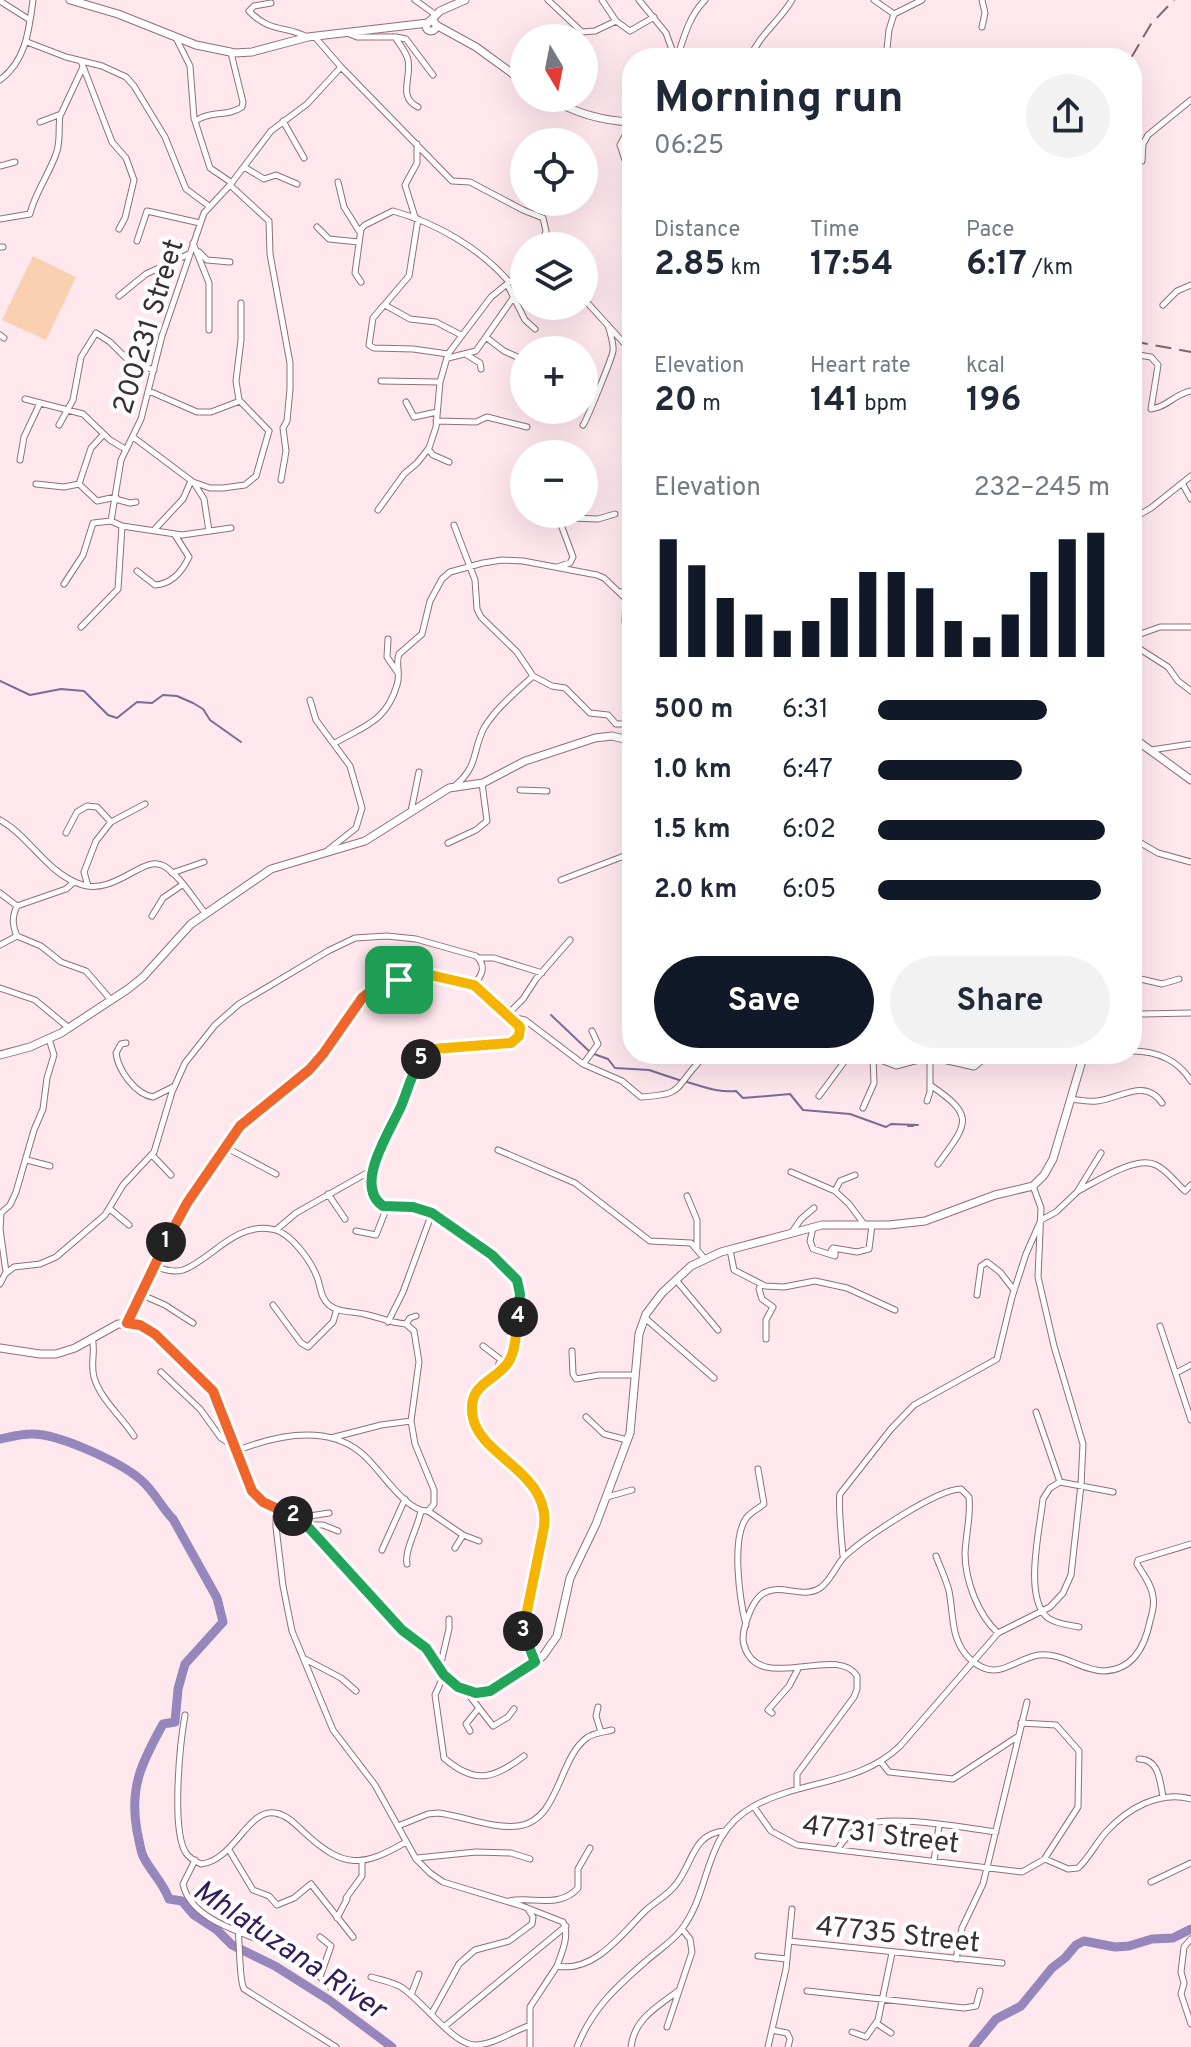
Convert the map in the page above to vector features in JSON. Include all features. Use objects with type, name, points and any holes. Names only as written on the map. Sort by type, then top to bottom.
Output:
[{"type":"street","points":[[0,80],[13,67],[27,42],[33,0]]},
{"type":"street","points":[[70,0],[231,53],[252,52],[312,37],[433,22],[465,0]]},
{"type":"street","points":[[415,0],[433,22],[510,72]]},
{"type":"street","points":[[548,0],[582,32],[595,31],[616,21]]},
{"type":"street","points":[[602,0],[616,21],[630,31],[654,17]]},
{"type":"street","points":[[639,0],[666,33],[672,48]]},
{"type":"street","points":[[680,48],[691,19],[705,0]]},
{"type":"street","points":[[755,48],[764,32],[776,22],[792,0]]},
{"type":"street","points":[[874,0],[894,14]]},
{"type":"street","points":[[887,48],[894,14],[922,0]]},
{"type":"street","points":[[982,0],[985,13],[982,27]]},
{"type":"street","points":[[0,1],[30,20]]},
{"type":"street","points":[[271,3],[254,6],[249,11],[270,26],[312,37],[452,181],[470,182],[543,218],[546,232]]},
{"type":"street","points":[[346,33],[357,37],[406,39],[433,75]]},
{"type":"street","points":[[174,36],[190,66],[195,121],[211,170],[231,184],[269,221],[270,254],[290,363],[287,421],[283,428],[286,451],[281,480]]},
{"type":"street","points":[[395,37],[407,58],[407,97],[411,104],[418,107]]},
{"type":"street","points":[[27,42],[82,64],[120,74],[130,81],[165,137],[186,189],[209,206]]},
{"type":"street","points":[[195,121],[212,113],[233,112],[242,107],[231,53]]},
{"type":"street","points":[[0,219],[30,214],[58,149],[60,116],[82,64]]},
{"type":"street","points":[[82,64],[112,142],[127,161],[134,180],[125,218],[119,229]]},
{"type":"street","name":"200231 Street","points":[[111,521],[121,460],[133,437],[149,391],[162,336],[200,223],[209,206],[231,184],[271,131],[315,97],[341,67]]},
{"type":"street","points":[[1142,161],[1143,144],[1148,135],[1191,100]]},
{"type":"street","points":[[582,112],[622,122]]},
{"type":"street","points":[[40,122],[60,116]]},
{"type":"street","points":[[283,121],[304,158]]},
{"type":"street","points":[[417,144],[417,163],[405,185],[417,219],[409,276],[375,314],[370,327],[370,346],[424,350],[448,356],[476,351],[510,303]]},
{"type":"street","points":[[0,166],[15,162]]},
{"type":"street","points":[[244,167],[264,180],[277,176],[297,184]]},
{"type":"street","points":[[338,182],[344,207],[360,232]]},
{"type":"street","points":[[137,241],[147,211],[200,223]]},
{"type":"street","points":[[361,282],[355,273],[360,232],[365,225],[392,211],[417,219],[475,250],[508,283],[510,289]]},
{"type":"street","points":[[317,227],[329,239],[359,242]]},
{"type":"street","points":[[194,245],[207,260],[230,262]]},
{"type":"street","points":[[194,245],[209,283],[209,330]]},
{"type":"street","points":[[119,296],[146,274],[190,254]]},
{"type":"street","points":[[378,510],[404,474],[427,451],[448,356],[491,297],[508,283]]},
{"type":"street","points":[[1163,305],[1177,291],[1191,285]]},
{"type":"street","points":[[241,303],[236,381],[239,400],[269,431]]},
{"type":"street","points":[[385,305],[410,319],[436,322],[461,335]]},
{"type":"street","points":[[598,314],[622,341]]},
{"type":"street","points":[[525,320],[535,329]]},
{"type":"street","points":[[583,425],[588,420],[595,394],[613,353],[608,325]]},
{"type":"street","points":[[59,425],[73,400],[81,357],[96,333],[131,363],[154,370]]},
{"type":"street","points":[[487,338],[510,354]]},
{"type":"street","points":[[466,354],[480,363],[481,369]]},
{"type":"street","points":[[1142,356],[1151,357],[1158,365],[1151,409],[1160,408],[1182,393],[1191,391]]},
{"type":"street","points":[[381,381],[440,382]]},
{"type":"street","points":[[149,391],[197,412],[219,410],[239,400]]},
{"type":"street","points":[[25,399],[83,414],[125,449]]},
{"type":"street","points":[[406,402],[414,417],[437,412]]},
{"type":"street","points":[[20,460],[24,437],[40,403]]},
{"type":"street","points":[[436,421],[476,422],[487,417],[527,427]]},
{"type":"street","points":[[269,431],[283,428]]},
{"type":"street","points":[[192,481],[216,488],[250,482],[256,476],[269,431]]},
{"type":"street","points":[[79,484],[91,448],[104,434]]},
{"type":"street","points":[[133,437],[192,481],[204,499],[209,531]]},
{"type":"street","points":[[427,451],[449,462]]},
{"type":"street","points":[[1142,512],[1191,476]]},
{"type":"street","points":[[155,529],[183,499],[192,481]]},
{"type":"street","points":[[1182,483],[1191,499]]},
{"type":"street","points":[[36,484],[64,487],[79,484]]},
{"type":"street","points":[[79,484],[97,501],[116,498],[136,502]]},
{"type":"street","points":[[556,567],[568,564],[573,557],[560,522],[571,518],[598,519],[615,514]]},
{"type":"street","points":[[64,584],[83,555],[92,525],[98,521],[175,535],[231,528]]},
{"type":"street","points":[[454,525],[470,566],[481,617],[517,652],[533,676],[542,683],[565,688],[590,713],[608,715],[616,724],[622,724]]},
{"type":"street","points":[[81,627],[118,589],[122,526]]},
{"type":"street","points":[[137,571],[155,585],[173,579],[189,557],[175,535]]},
{"type":"street","points":[[335,743],[374,723],[394,693],[399,654],[422,634],[429,603],[442,579],[450,572],[502,560],[556,567],[601,576],[622,596]]},
{"type":"street","points":[[618,592],[622,592]]},
{"type":"street","points":[[1142,633],[1160,627],[1191,627]]},
{"type":"street","points":[[388,639],[387,657],[398,674]]},
{"type":"street","points":[[1142,650],[1168,667],[1178,681],[1191,691]]},
{"type":"street","points":[[0,1055],[49,1039],[111,1000],[143,977],[191,924],[271,869],[363,842],[456,786],[470,772],[487,724],[533,676]]},
{"type":"street","points":[[310,700],[315,717],[354,773],[362,812],[354,831],[321,856]]},
{"type":"street","points":[[612,736],[616,724]]},
{"type":"street","points":[[456,786],[482,783],[525,761],[595,738],[622,738]]},
{"type":"street","points":[[1142,744],[1191,780]]},
{"type":"street","points":[[1150,750],[1191,744]]},
{"type":"street","points":[[411,812],[419,772]]},
{"type":"street","points":[[448,843],[476,830],[487,821],[482,783]]},
{"type":"street","points":[[520,790],[547,791]]},
{"type":"street","points":[[523,798],[529,792]]},
{"type":"street","points":[[89,887],[84,875],[85,866],[98,838],[111,822],[145,804]]},
{"type":"street","points":[[66,833],[77,812],[87,806],[97,807],[111,822]]},
{"type":"street","points":[[0,820],[14,829],[49,864],[74,882],[89,887],[114,884],[150,863],[164,865],[205,913]]},
{"type":"street","points":[[1142,844],[1158,853],[1191,862]]},
{"type":"street","points":[[561,880],[622,857]]},
{"type":"street","points":[[172,873],[204,862]]},
{"type":"street","points":[[17,936],[12,919],[17,906],[66,889],[74,882]]},
{"type":"street","points":[[152,916],[163,898],[182,885]]},
{"type":"street","points":[[0,893],[17,906]]},
{"type":"street","points":[[17,936],[41,946],[61,962],[86,971],[111,1000]]},
{"type":"street","points":[[0,945],[17,936]]},
{"type":"street","points":[[6,1272],[17,1266],[40,1264],[56,1257],[110,1209],[123,1185],[152,1155],[174,1087],[195,1049],[232,1009],[347,941],[387,936],[416,939],[542,973]]},
{"type":"street","points":[[509,1015],[570,940]]},
{"type":"street","points":[[474,985],[482,970],[479,958]]},
{"type":"street","points":[[127,1323],[187,1203],[240,1126],[309,1070],[356,1003],[372,990],[388,983],[426,974],[474,985],[516,1022],[520,1032],[511,1043],[448,1046],[433,1049],[424,1055],[381,1143],[374,1169],[374,1195],[380,1205],[413,1207],[432,1213],[492,1255],[517,1280],[520,1298],[512,1351],[507,1364],[480,1387],[472,1417],[483,1436],[527,1480],[543,1505],[544,1527],[523,1626],[524,1638],[535,1662]]},
{"type":"street","points":[[1142,979],[1162,984],[1179,979]]},
{"type":"street","points":[[0,988],[35,1000],[69,1028]]},
{"type":"street","points":[[1142,1014],[1191,1013]]},
{"type":"street","points":[[509,1015],[525,1020],[583,1064],[622,1081],[641,1097],[679,1089],[697,1064]]},
{"type":"street","points":[[583,1064],[598,1044],[592,1031]]},
{"type":"street","points":[[0,1284],[6,1272],[1,1213],[13,1199],[27,1160],[31,1137],[43,1109],[54,1055],[49,1039]]},
{"type":"street","points":[[126,1043],[121,1044],[116,1053],[119,1065],[144,1095],[153,1097],[174,1087]]},
{"type":"street","points":[[1142,1053],[1179,1065],[1191,1081]]},
{"type":"street","points":[[819,1096],[843,1064]]},
{"type":"street","points":[[863,1108],[874,1083],[873,1064]]},
{"type":"street","points":[[927,1101],[930,1064]]},
{"type":"street","points":[[460,1688],[476,1693],[490,1691],[535,1662],[556,1639],[570,1578],[627,1440],[632,1420],[637,1345],[644,1318],[652,1304],[704,1258],[813,1226],[925,1221],[990,1196],[1033,1186],[1053,1159],[1082,1064]]},
{"type":"street","points":[[930,1085],[957,1104],[963,1118],[960,1133],[938,1164]]},
{"type":"street","points":[[1070,1099],[1098,1101],[1133,1090],[1152,1092],[1162,1103]]},
{"type":"street","points":[[227,1148],[276,1174]]},
{"type":"street","points":[[498,1150],[575,1183],[651,1241],[686,1241],[697,1247],[704,1258]]},
{"type":"street","points":[[843,1557],[840,1494],[914,1405],[997,1359],[1014,1291],[1041,1220],[1056,1212],[1077,1192],[1101,1153]]},
{"type":"street","points":[[152,1155],[171,1175]]},
{"type":"street","points":[[27,1160],[50,1166]]},
{"type":"street","points":[[1077,1192],[1120,1169],[1150,1163],[1159,1166],[1183,1189],[1187,1190],[1191,1185]]},
{"type":"street","points":[[276,1230],[296,1213],[374,1169]]},
{"type":"street","points":[[791,1172],[835,1191],[868,1224],[871,1246],[857,1252],[833,1248],[831,1251],[835,1252],[835,1256],[826,1254],[813,1249],[810,1241],[813,1226]]},
{"type":"street","points":[[835,1191],[840,1181],[855,1175]]},
{"type":"street","points":[[577,2047],[587,2022],[600,2005],[682,1929],[696,1903],[710,1858],[724,1831],[754,1807],[797,1789],[854,1774],[881,1762],[900,1746],[998,1633],[1043,1612],[1058,1600],[1068,1584],[1083,1444],[1041,1293],[1038,1252],[1040,1202],[1033,1186]]},
{"type":"street","points":[[328,1194],[345,1219]]},
{"type":"street","points":[[687,1196],[697,1220],[697,1247]]},
{"type":"street","points":[[356,1231],[376,1235],[387,1207]]},
{"type":"street","points":[[792,1232],[814,1208]]},
{"type":"street","points":[[110,1209],[129,1225]]},
{"type":"street","points":[[388,1322],[405,1287],[432,1213]]},
{"type":"street","points":[[153,1266],[171,1271],[184,1269],[229,1239],[259,1229],[276,1230],[305,1256],[316,1275],[324,1300],[337,1309],[412,1327],[419,1362],[411,1421],[415,1444],[434,1490],[434,1504],[425,1511],[405,1554],[407,1564]]},
{"type":"street","points":[[730,1250],[734,1270],[761,1284],[784,1287],[815,1281],[847,1288],[895,1310]]},
{"type":"street","points":[[1026,1254],[1038,1252]]},
{"type":"street","points":[[977,1295],[981,1266],[987,1262],[1000,1272],[1014,1291]]},
{"type":"street","points":[[676,1280],[718,1330]]},
{"type":"street","points":[[761,1284],[762,1299],[773,1307],[766,1320],[766,1339]]},
{"type":"street","points":[[140,1294],[193,1323]]},
{"type":"street","points":[[273,1305],[301,1343],[308,1347],[336,1319],[337,1309]]},
{"type":"street","points":[[406,1324],[416,1316]]},
{"type":"street","points":[[644,1318],[714,1378]]},
{"type":"street","points":[[0,1348],[56,1354],[75,1348],[111,1326],[127,1323],[140,1325],[155,1334],[213,1391],[227,1420],[252,1491],[263,1502],[306,1525],[402,1630],[426,1648],[442,1672],[493,1726],[508,1717],[514,1709]]},
{"type":"street","points":[[1160,1326],[1191,1420]]},
{"type":"street","points":[[92,1338],[95,1348],[94,1377],[105,1398],[134,1436]]},
{"type":"street","points":[[483,1346],[500,1359],[496,1373]]},
{"type":"street","points":[[572,1351],[574,1378],[634,1375]]},
{"type":"street","points":[[1176,1373],[1191,1365]]},
{"type":"street","points":[[161,1372],[200,1409],[221,1438],[235,1448],[290,1435],[343,1442],[362,1453],[405,1499],[463,1535],[479,1541]]},
{"type":"street","points":[[1036,1412],[1060,1482]]},
{"type":"street","points":[[586,1417],[604,1434],[627,1440]]},
{"type":"street","points":[[330,1439],[381,1425],[411,1421]]},
{"type":"street","points":[[746,1627],[737,1570],[745,1522],[764,1504],[758,1469]]},
{"type":"street","points":[[1079,1627],[1052,1621],[1043,1612],[1034,1590],[1043,1499],[1050,1488],[1060,1482],[1113,1492]]},
{"type":"street","points":[[797,1789],[797,1774],[854,1697],[857,1682],[854,1671],[838,1664],[798,1669],[767,1666],[752,1659],[743,1645],[746,1627],[760,1595],[777,1590],[814,1592],[825,1584],[843,1557],[875,1532],[933,1498],[957,1489],[966,1491],[970,1504],[965,1554],[967,1571],[982,1614],[998,1633]]},
{"type":"street","points":[[606,1497],[632,1490]]},
{"type":"street","points":[[382,1550],[405,1499]]},
{"type":"street","points":[[276,1509],[292,1631],[333,1730],[375,1785],[416,1859],[443,1882],[526,1907],[561,1920],[566,1926],[557,1966],[532,2002],[528,2026],[530,2047]]},
{"type":"street","points":[[297,1518],[329,1513]]},
{"type":"street","points":[[306,1525],[323,1525],[338,1531]]},
{"type":"street","points":[[455,1548],[463,1535]]},
{"type":"street","points":[[936,1556],[949,1591],[950,1614],[958,1642],[972,1661],[993,1671],[1041,1655],[1104,1671],[1120,1668],[1137,1656],[1148,1634],[1154,1604],[1152,1590],[1137,1562],[1140,1558],[1191,1544]]},
{"type":"street","points":[[449,1619],[442,1672],[435,1697],[444,1758],[473,1775],[486,1778],[524,1756]]},
{"type":"street","points":[[304,1658],[331,1671],[356,1691]]},
{"type":"street","points":[[772,1713],[768,1710],[789,1686],[798,1669]]},
{"type":"street","points":[[956,1959],[962,1928],[980,1892],[988,1866],[1027,1702]]},
{"type":"street","points":[[598,1707],[596,1716],[601,1732]]},
{"type":"street","points":[[470,1731],[466,1724],[479,1708]]},
{"type":"street","points":[[185,1715],[179,1773],[181,1838],[186,1852],[201,1864],[220,1858],[258,1816],[275,1813],[297,1825],[330,1854],[362,1860],[380,1857],[406,1842]]},
{"type":"street","points":[[1021,1723],[1053,1725],[1061,1729],[1078,1748],[1077,1810],[1045,1859],[1068,1869],[1078,1868],[1120,1818],[1147,1802],[1163,1797],[1179,1795],[1191,1799]]},
{"type":"street","points":[[398,1826],[438,1813],[507,1826],[528,1824],[543,1811],[581,1744],[591,1735],[612,1730]]},
{"type":"street","points":[[881,1762],[889,1772],[953,1779],[1018,1737]]},
{"type":"street","points":[[1139,1759],[1146,1759],[1155,1766],[1163,1797]]},
{"type":"street","name":"47731 Street","points":[[754,1807],[771,1831],[788,1843],[1018,1871],[1027,1870],[1045,1859]]},
{"type":"street","points":[[837,1850],[849,1834],[867,1824],[885,1821],[996,1832]]},
{"type":"street","points":[[934,1861],[939,1826]]},
{"type":"street","points":[[557,1966],[579,1965],[609,1947],[675,1887],[704,1838],[724,1831]]},
{"type":"street","points":[[508,1902],[519,1898],[555,1901],[569,1897],[578,1888],[578,1869],[590,1848]]},
{"type":"street","points":[[229,1850],[253,1890],[269,1896],[277,1905],[294,1898],[311,1884],[353,1937]]},
{"type":"street","points":[[416,1859],[476,1852],[511,1853],[530,1859]]},
{"type":"street","points":[[195,1860],[183,1884],[190,1901],[202,1913],[288,1952],[313,1969],[332,1988],[338,1988]]},
{"type":"street","points":[[337,1918],[346,1898],[362,1876],[362,1860]]},
{"type":"street","points":[[1151,1882],[1191,1863]]},
{"type":"street","points":[[432,2013],[459,1964],[475,1950],[509,1941],[532,1924],[533,1917],[526,1907]]},
{"type":"street","points":[[768,2047],[787,1959],[792,1909]]},
{"type":"street","points":[[444,2027],[566,1926]]},
{"type":"street","points":[[237,1929],[242,1958],[240,1981],[244,1989],[336,2047]]},
{"type":"street","points":[[667,2027],[692,1952],[690,1939],[682,1929]]},
{"type":"street","points":[[320,1937],[331,1946],[320,1977]]},
{"type":"street","points":[[1191,1939],[1184,1947],[1181,1994],[1191,2024]]},
{"type":"street","name":"47735 Street","points":[[789,1941],[1002,1963]]},
{"type":"street","points":[[852,2032],[866,2037],[876,2023],[892,1953]]},
{"type":"street","points":[[758,1956],[787,1959]]},
{"type":"street","points":[[411,1995],[419,1974]]},
{"type":"street","points":[[371,1977],[396,1984],[463,2043],[485,2044],[528,2026]]},
{"type":"street","points":[[631,2047],[639,2022],[679,1991]]},
{"type":"street","points":[[807,1991],[969,2008],[976,2006],[980,1991]]},
{"type":"street","points":[[876,2023],[891,2033]]},
{"type":"street","points":[[772,2030],[787,2033],[790,2039],[788,2047]]},
{"type":"shaded area","points":[[33,256],[76,277],[46,340],[2,320]]},
{"type":"waterway","points":[[0,681],[30,695],[61,689],[84,691],[108,715],[117,718],[137,702],[152,703],[163,695],[177,696],[203,709],[210,720],[241,742]]},
{"type":"waterway","points":[[551,1015],[590,1052]]},
{"type":"waterway","points":[[594,1054],[608,1059],[615,1068],[649,1070],[682,1081]]},
{"type":"waterway","points":[[687,1082],[717,1090],[736,1091],[743,1098],[790,1094],[803,1110],[850,1114],[886,1127],[891,1124],[918,1125]]},
{"type":"waterway","points":[[908,1126],[913,1126]]},
{"type":"waterway","name":"Mhlatuzana River","points":[[0,1439],[31,1434],[57,1438],[89,1450],[132,1473],[146,1485],[173,1519],[217,1598],[223,1622],[185,1664],[178,1689],[175,1722],[163,1724],[143,1763],[136,1788],[135,1815],[141,1850],[169,1899],[182,1901],[194,1915],[217,1930],[232,1945],[275,1966],[329,2000],[392,2047]]},
{"type":"waterway","name":"Mhlatuzana River","points":[[973,2047],[996,2019],[1021,2006],[1052,1968],[1076,1945],[1084,1941],[1115,1947],[1129,1946],[1152,1939],[1173,1938],[1191,1929]]},
{"type":"railway","points":[[1137,48],[1151,24],[1174,0]]},
{"type":"railway","points":[[1142,343],[1191,352]]},
{"type":"route","points":[[426,974],[474,985],[520,1027],[519,1036],[506,1044],[448,1046],[433,1049],[424,1055],[381,1143],[373,1180],[373,1193],[380,1205],[419,1207],[432,1213],[511,1272],[520,1290],[509,1361],[480,1387],[472,1417],[483,1436],[527,1480],[543,1505],[544,1527],[523,1626],[524,1638],[535,1662],[499,1687],[482,1693],[464,1690],[450,1681],[426,1648],[402,1630],[306,1525],[263,1502],[252,1491],[227,1420],[213,1391],[155,1334],[140,1325],[127,1323],[149,1273],[187,1203],[240,1126],[309,1070],[356,1003],[372,990],[399,980],[426,974]]}]
